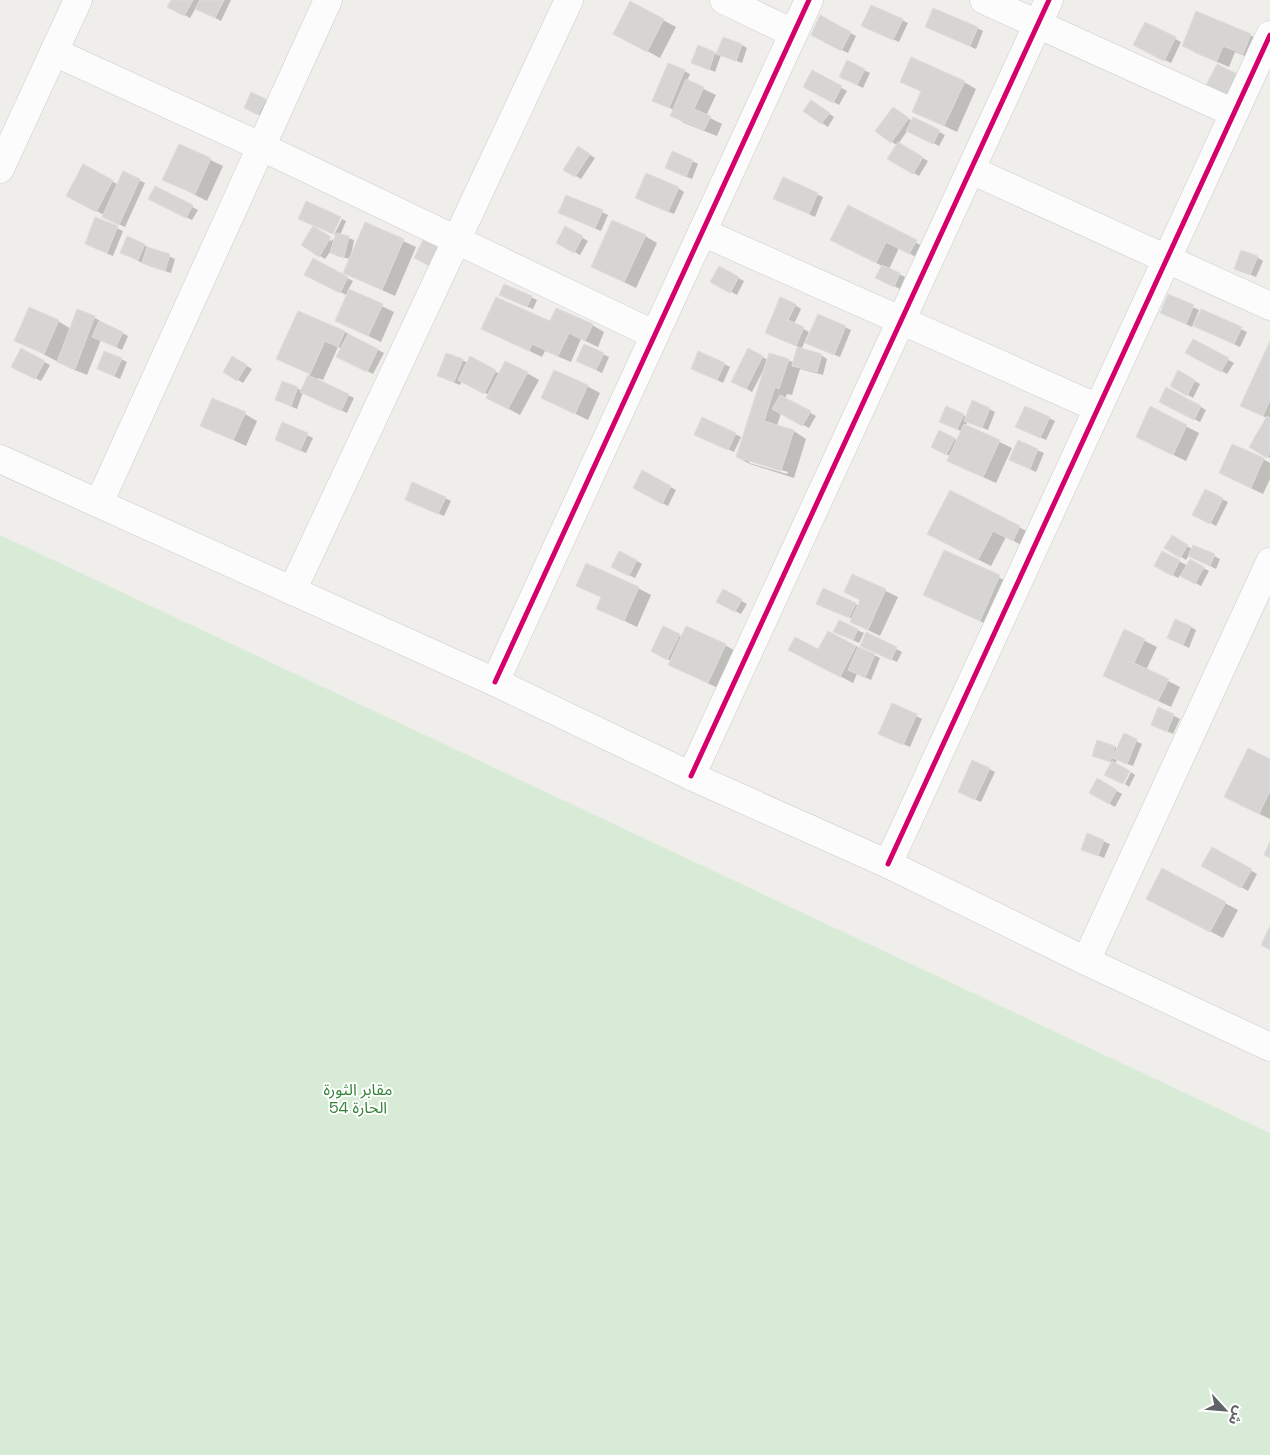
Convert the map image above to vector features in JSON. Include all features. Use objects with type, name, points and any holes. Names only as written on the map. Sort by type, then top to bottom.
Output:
[{"type":"street","points":[[0,169],[78,0]]},
{"type":"street","points":[[99,503],[328,0]]},
{"type":"street","points":[[292,591],[569,0]]},
{"type":"street","points":[[724,0],[793,33]]},
{"type":"street","points":[[495,682],[809,0]]},
{"type":"street","points":[[984,0],[1234,113]]},
{"type":"street","points":[[691,776],[1049,0]]},
{"type":"street","points":[[888,864],[1270,35]]},
{"type":"street","points":[[54,52],[458,240],[655,335]]},
{"type":"street","points":[[971,170],[1270,306]]},
{"type":"street","points":[[702,232],[1098,408]]},
{"type":"street","points":[[0,459],[495,682],[691,776],[888,864],[1086,961],[1270,1047]]},
{"type":"street","points":[[1086,961],[1270,562]]},
{"type":"green space","name":"مقابر الثورة الحارة 54","points":[[0,535],[1270,1133],[1270,1455],[0,1455]]},
{"type":"building","points":[[171,0],[193,0],[184,16],[167,7]]},
{"type":"building","points":[[200,0],[224,0],[215,18],[195,9]]},
{"type":"building","points":[[630,1],[664,19],[647,52],[613,34]]},
{"type":"building","points":[[871,5],[903,19],[893,40],[861,26]]},
{"type":"building","points":[[933,8],[978,27],[970,46],[925,27]]},
{"type":"building","points":[[1196,11],[1251,34],[1243,54],[1223,46],[1217,61],[1182,46]]},
{"type":"building","points":[[820,15],[851,32],[841,51],[811,35]]},
{"type":"building","points":[[1145,22],[1176,37],[1164,61],[1133,45]]},
{"type":"building","points":[[723,37],[742,44],[736,61],[716,54]]},
{"type":"building","points":[[698,45],[715,52],[709,70],[691,63]]},
{"type":"building","points":[[911,57],[965,81],[944,126],[912,112],[921,91],[900,82]]},
{"type":"building","points":[[847,60],[865,69],[857,85],[839,77]]},
{"type":"building","points":[[668,63],[685,70],[669,108],[652,101]]},
{"type":"building","points":[[1217,64],[1241,76],[1228,100],[1204,89]]},
{"type":"building","points":[[812,70],[842,86],[833,103],[803,87]]},
{"type":"building","points":[[686,79],[704,87],[694,109],[711,116],[704,130],[670,116]]},
{"type":"building","points":[[251,92],[266,99],[258,115],[244,108]]},
{"type":"building","points":[[811,100],[830,113],[821,124],[803,111]]},
{"type":"building","points":[[893,107],[909,118],[891,143],[875,131]]},
{"type":"building","points":[[913,117],[940,130],[933,144],[906,131]]},
{"type":"building","points":[[898,142],[923,157],[913,174],[887,159]]},
{"type":"building","points":[[179,144],[211,158],[195,194],[162,180]]},
{"type":"building","points":[[578,146],[590,154],[575,177],[563,170]]},
{"type":"building","points":[[672,151],[693,160],[686,177],[665,168]]},
{"type":"building","points":[[83,164],[113,180],[96,212],[66,196]]},
{"type":"building","points":[[123,171],[140,179],[119,225],[102,217]]},
{"type":"building","points":[[646,173],[679,187],[668,212],[635,198]]},
{"type":"building","points":[[783,177],[818,193],[809,214],[773,199]]},
{"type":"building","points":[[155,186],[193,205],[186,218],[148,199]]},
{"type":"building","points":[[566,195],[603,210],[595,228],[558,213]]},
{"type":"building","points":[[306,201],[341,217],[333,234],[298,219]]},
{"type":"building","points":[[848,205],[917,240],[909,254],[886,242],[876,263],[830,240]]},
{"type":"building","points":[[95,217],[118,226],[107,253],[85,244]]},
{"type":"building","points":[[612,220],[646,235],[624,282],[591,267]]},
{"type":"building","points":[[365,222],[404,239],[382,290],[343,273]]},
{"type":"building","points":[[313,226],[331,237],[319,257],[301,245]]},
{"type":"building","points":[[430,226],[454,237],[437,270],[414,258]]},
{"type":"building","points":[[565,226],[583,236],[574,253],[556,243]]},
{"type":"building","points":[[336,233],[349,236],[344,257],[330,253]]},
{"type":"building","points":[[127,236],[145,244],[138,260],[120,253]]},
{"type":"building","points":[[147,247],[170,254],[165,271],[142,263]]},
{"type":"building","points":[[1241,250],[1258,256],[1250,275],[1234,269]]},
{"type":"building","points":[[313,258],[348,277],[340,293],[304,275]]},
{"type":"building","points":[[882,265],[900,273],[894,287],[875,278]]},
{"type":"building","points":[[719,266],[739,277],[730,293],[710,282]]},
{"type":"building","points":[[504,284],[532,296],[527,307],[499,295]]},
{"type":"building","points":[[349,289],[383,304],[368,336],[335,321]]},
{"type":"building","points":[[1168,294],[1194,305],[1186,324],[1160,313]]},
{"type":"building","points":[[496,297],[550,321],[556,308],[593,324],[585,341],[569,333],[558,356],[532,344],[529,351],[481,329]]},
{"type":"building","points":[[780,297],[796,304],[788,320],[804,327],[796,346],[765,333]]},
{"type":"building","points":[[29,307],[59,320],[44,354],[14,341]]},
{"type":"building","points":[[77,309],[95,316],[75,369],[57,362]]},
{"type":"building","points":[[1201,309],[1242,327],[1234,344],[1193,326]]},
{"type":"building","points":[[298,311],[345,331],[338,347],[325,341],[310,374],[276,359]]},
{"type":"building","points":[[818,314],[846,326],[834,355],[805,343]]},
{"type":"building","points":[[99,321],[123,332],[116,347],[92,337]]},
{"type":"building","points":[[348,334],[378,349],[367,372],[336,357]]},
{"type":"building","points":[[1193,339],[1229,358],[1221,372],[1185,353]]},
{"type":"building","points":[[1270,341],[1270,400],[1263,416],[1240,406]]},
{"type":"building","points":[[584,344],[604,353],[596,370],[576,361]]},
{"type":"building","points":[[797,347],[822,354],[817,372],[792,366]]},
{"type":"building","points":[[21,348],[45,361],[35,379],[11,367]]},
{"type":"building","points":[[748,348],[763,356],[746,389],[731,382]]},
{"type":"building","points":[[104,351],[122,358],[114,376],[97,369]]},
{"type":"building","points":[[698,351],[725,363],[717,380],[691,369]]},
{"type":"building","points":[[446,353],[463,359],[454,382],[437,376]]},
{"type":"building","points":[[769,353],[789,359],[779,389],[775,387],[764,421],[794,430],[781,471],[736,457]]},
{"type":"building","points":[[232,356],[247,365],[237,381],[223,372]]},
{"type":"building","points":[[470,356],[496,370],[484,394],[458,380]]},
{"type":"building","points":[[505,361],[528,372],[508,409],[486,398]]},
{"type":"building","points":[[554,370],[588,385],[575,414],[541,398]]},
{"type":"building","points":[[1178,370],[1195,380],[1187,396],[1170,386]]},
{"type":"building","points":[[308,375],[349,394],[341,411],[300,392]]},
{"type":"building","points":[[282,381],[298,387],[291,406],[275,400]]},
{"type":"building","points":[[1166,387],[1201,406],[1194,420],[1159,402]]},
{"type":"building","points":[[780,395],[811,411],[802,426],[772,409]]},
{"type":"building","points":[[212,398],[246,412],[233,440],[200,426]]},
{"type":"building","points":[[972,400],[990,408],[982,428],[964,421]]},
{"type":"building","points":[[946,406],[964,414],[957,429],[939,422]]},
{"type":"building","points":[[1025,406],[1050,417],[1040,438],[1015,427]]},
{"type":"building","points":[[1150,406],[1187,425],[1173,455],[1136,437]]},
{"type":"building","points":[[1267,416],[1270,418],[1270,453],[1267,458],[1249,447]]},
{"type":"building","points":[[702,417],[736,433],[728,450],[694,435]]},
{"type":"building","points":[[282,422],[308,433],[300,451],[275,440]]},
{"type":"building","points":[[964,424],[1000,440],[983,477],[947,461]]},
{"type":"building","points":[[939,430],[955,438],[946,455],[931,447]]},
{"type":"building","points":[[1018,440],[1038,449],[1030,469],[1009,460]]},
{"type":"building","points":[[1232,444],[1264,458],[1251,488],[1219,473]]},
{"type":"building","points":[[642,470],[671,486],[662,504],[633,488]]},
{"type":"building","points":[[412,482],[446,497],[438,514],[405,500]]},
{"type":"building","points":[[1205,489],[1223,498],[1210,524],[1192,515]]},
{"type":"building","points":[[950,490],[1020,526],[1013,541],[993,531],[978,560],[927,534]]},
{"type":"building","points":[[1172,535],[1188,545],[1180,558],[1164,548]]},
{"type":"building","points":[[1193,545],[1215,554],[1210,566],[1188,556]]},
{"type":"building","points":[[944,550],[1000,575],[980,621],[923,595]]},
{"type":"building","points":[[619,551],[637,560],[629,576],[611,567]]},
{"type":"building","points":[[1162,551],[1180,560],[1172,576],[1154,566]]},
{"type":"building","points":[[1190,559],[1204,567],[1195,584],[1180,576]]},
{"type":"building","points":[[586,563],[639,587],[624,621],[596,609],[601,597],[576,586]]},
{"type":"building","points":[[852,574],[886,589],[868,630],[850,622],[860,600],[844,592]]},
{"type":"building","points":[[823,588],[856,603],[849,618],[816,604]]},
{"type":"building","points":[[723,589],[742,599],[735,612],[716,602]]},
{"type":"building","points":[[1175,619],[1191,626],[1183,645],[1167,638]]},
{"type":"building","points":[[839,620],[858,629],[853,640],[833,632]]},
{"type":"building","points":[[663,626],[680,634],[667,660],[651,651]]},
{"type":"building","points":[[686,626],[726,644],[708,683],[668,665]]},
{"type":"building","points":[[1124,629],[1145,639],[1134,663],[1169,679],[1158,701],[1103,676]]},
{"type":"building","points":[[828,631],[856,646],[840,677],[788,650],[795,637],[818,649]]},
{"type":"building","points":[[866,632],[897,647],[891,660],[860,646]]},
{"type":"building","points":[[858,647],[875,654],[865,678],[848,670]]},
{"type":"building","points":[[892,703],[917,714],[903,745],[878,734]]},
{"type":"building","points":[[1158,707],[1174,714],[1167,732],[1151,725]]},
{"type":"building","points":[[1124,733],[1137,739],[1127,764],[1112,758]]},
{"type":"building","points":[[1097,740],[1115,746],[1110,762],[1092,756]]},
{"type":"building","points":[[1248,748],[1270,759],[1270,791],[1259,814],[1224,797]]},
{"type":"building","points":[[972,760],[990,768],[975,800],[958,792]]},
{"type":"building","points":[[1112,761],[1130,771],[1123,784],[1104,775]]},
{"type":"building","points":[[1097,778],[1117,790],[1109,804],[1089,793]]},
{"type":"building","points":[[1087,833],[1104,840],[1098,856],[1081,850]]},
{"type":"building","points":[[1270,841],[1270,858],[1264,855]]},
{"type":"building","points":[[1212,847],[1252,869],[1241,888],[1201,866]]},
{"type":"building","points":[[1162,868],[1226,902],[1210,932],[1146,899]]},
{"type":"building","points":[[1270,926],[1270,950],[1261,945]]},
{"type":"cycle path","points":[[495,682],[809,0]]},
{"type":"cycle path","points":[[691,776],[1049,0]]},
{"type":"cycle path","points":[[888,864],[1270,35]]}]
